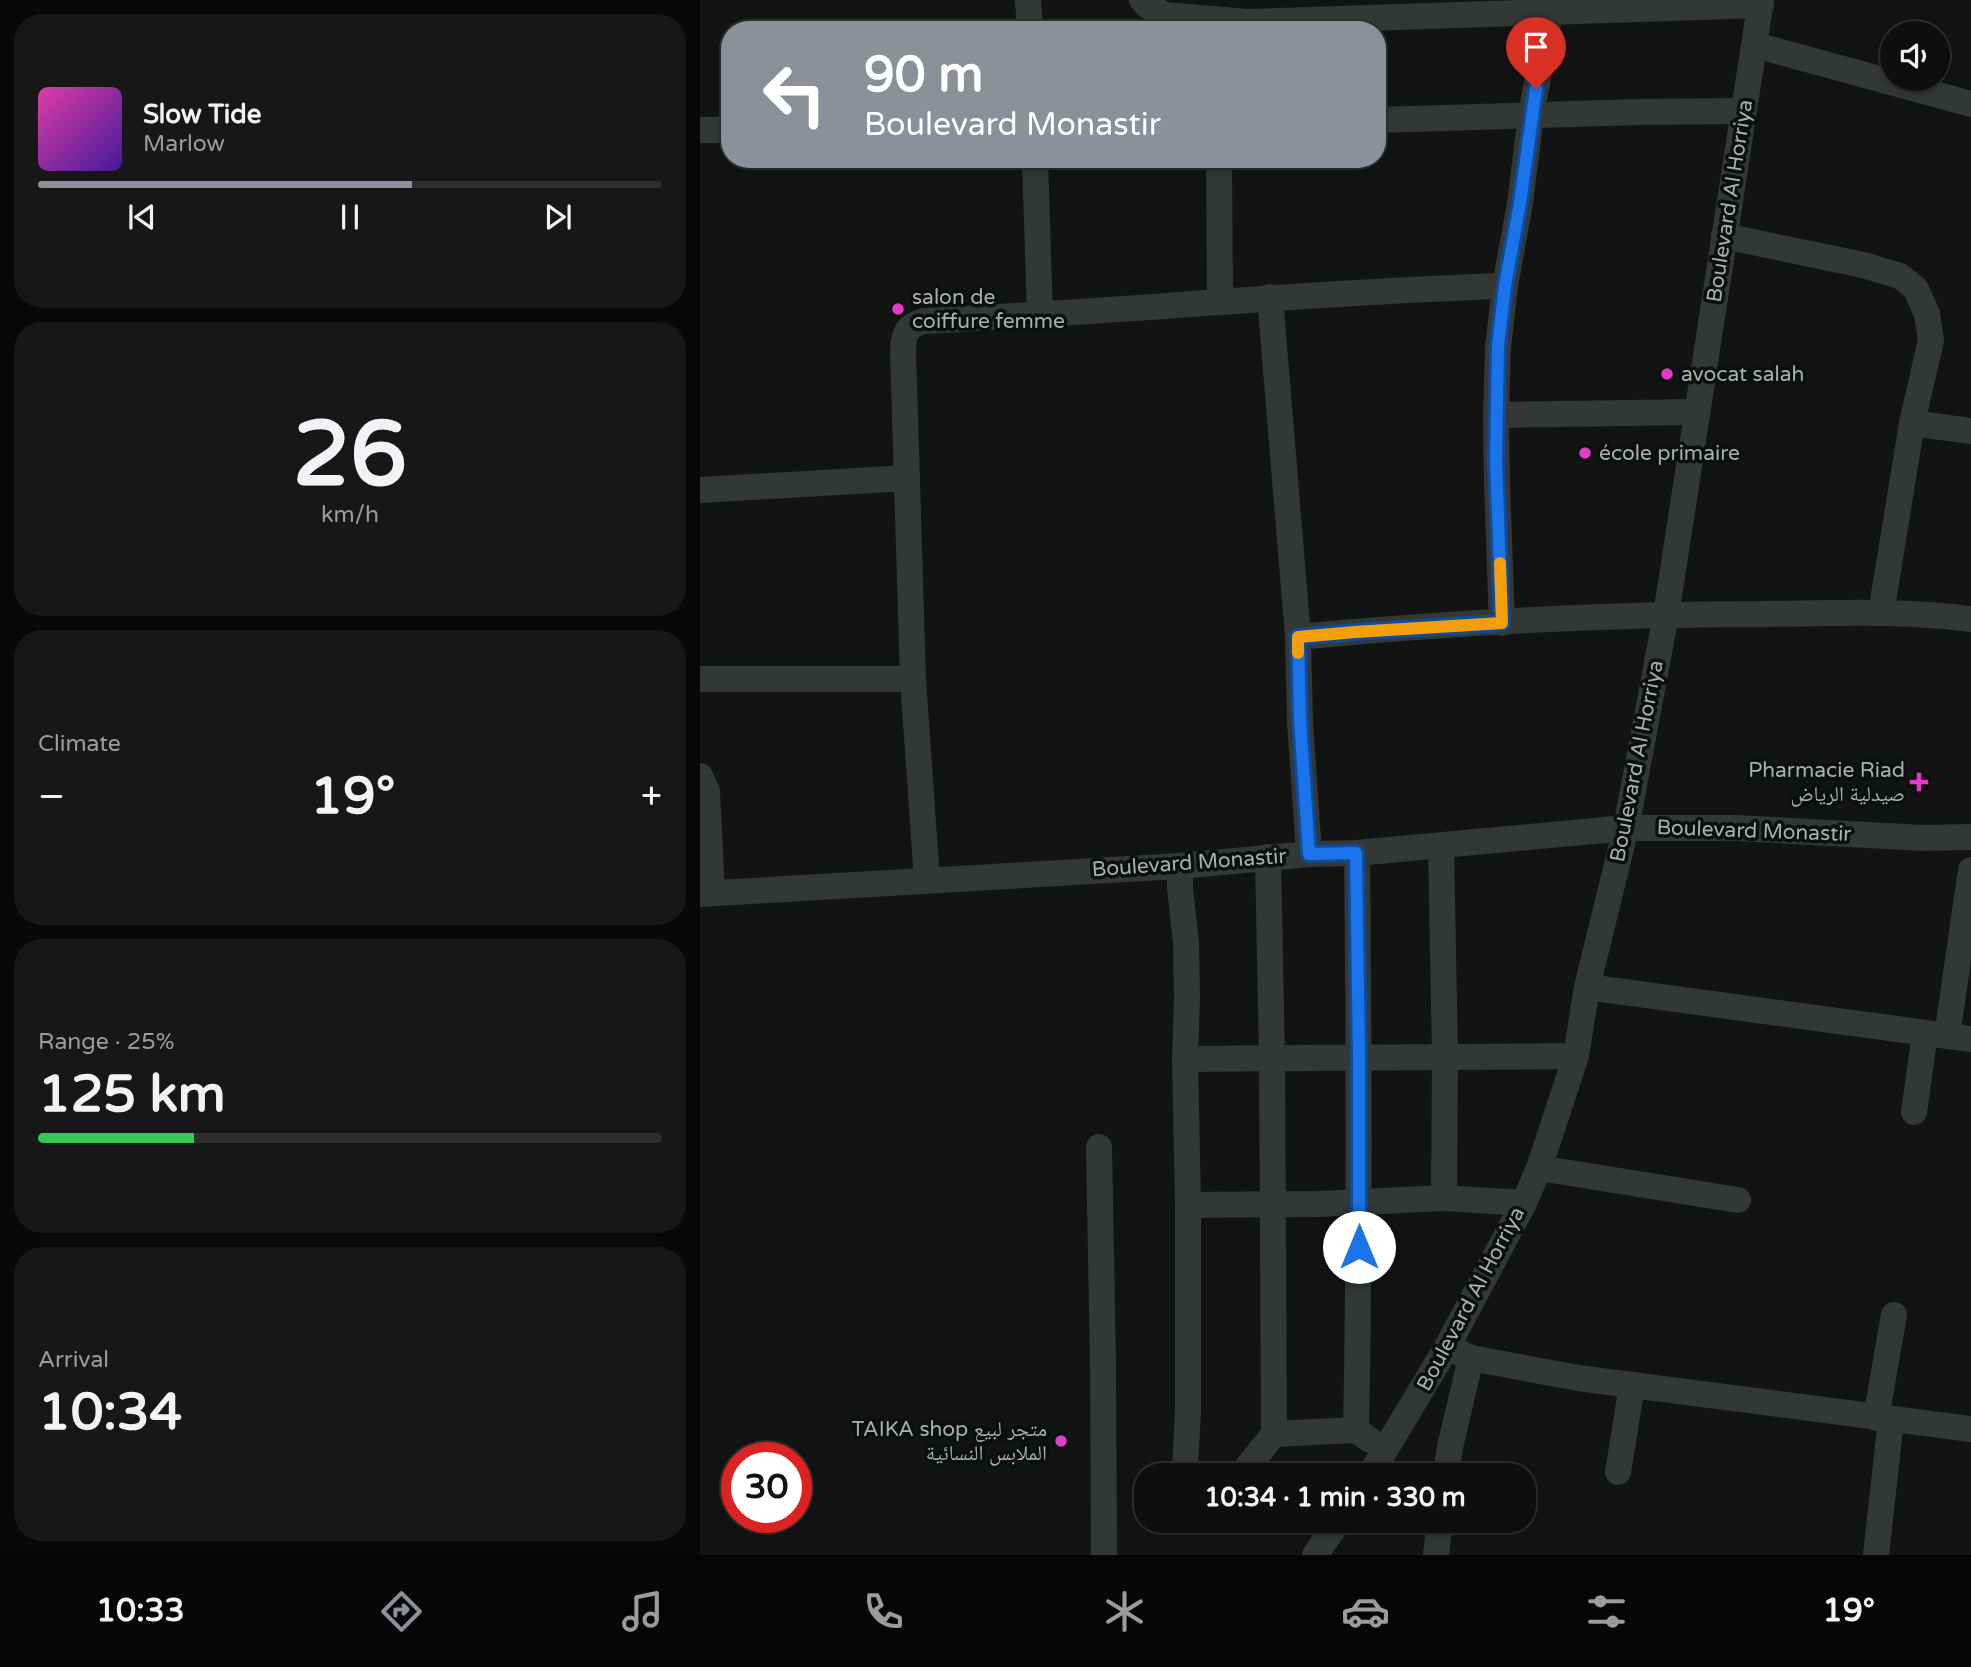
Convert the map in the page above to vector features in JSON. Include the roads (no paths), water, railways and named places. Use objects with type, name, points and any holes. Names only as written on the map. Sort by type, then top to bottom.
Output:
[{"type":"street","points":[[1028,0],[1029,21]]},
{"type":"street","points":[[1142,0],[1165,15],[1235,21]]},
{"type":"street","points":[[1281,21],[1761,3]]},
{"type":"street","name":"Boulevard Al Horriya","points":[[1377,1463],[1447,1347],[1524,1203],[1539,1168],[1576,1056],[1587,987],[1626,828],[1665,615],[1761,3]]},
{"type":"street","points":[[1502,623],[1496,415],[1498,346],[1531,115],[1550,13]]},
{"type":"street","points":[[1755,45],[1971,104]]},
{"type":"street","points":[[1386,120],[1744,111]]},
{"type":"street","points":[[700,130],[721,130]]},
{"type":"street","points":[[1035,168],[1040,316]]},
{"type":"street","points":[[1219,168],[1220,301]]},
{"type":"street","points":[[1724,236],[1863,265],[1900,276],[1916,289],[1927,314],[1931,340],[1912,423],[1881,613]]},
{"type":"street","points":[[927,880],[913,679],[903,351],[906,332],[912,324],[1270,297],[1505,286]]},
{"type":"street","points":[[1270,297],[1298,637],[1300,720],[1309,854]]},
{"type":"street","points":[[1496,415],[1697,412]]},
{"type":"street","points":[[1912,423],[1971,431]]},
{"type":"street","points":[[700,490],[907,478]]},
{"type":"street","points":[[1298,637],[1665,615],[1881,613],[1946,615],[1971,619]]},
{"type":"street","points":[[700,680],[913,679]]},
{"type":"street","points":[[700,776],[707,791],[706,894]]},
{"type":"street","name":"Boulevard Monastir","points":[[706,894],[1180,866],[1268,857],[1441,846],[1626,828],[1736,828],[1923,838],[1971,837]]},
{"type":"street","points":[[1441,846],[1445,1058],[1444,1198]]},
{"type":"street","points":[[1356,853],[1359,1059],[1356,1430]]},
{"type":"street","points":[[1251,1463],[1274,1434],[1268,857]]},
{"type":"street","points":[[1180,866],[1186,957],[1188,1412],[1185,1463]]},
{"type":"street","points":[[1914,1112],[1948,1036],[1971,870]]},
{"type":"street","points":[[1587,987],[1948,1036]]},
{"type":"street","points":[[1185,1059],[1576,1056]]},
{"type":"street","points":[[1099,1147],[1104,1362],[1104,1555]]},
{"type":"street","points":[[1539,1168],[1738,1200]]},
{"type":"street","points":[[1188,1206],[1444,1198],[1524,1203]]},
{"type":"street","points":[[1876,1555],[1883,1419],[1894,1315]]},
{"type":"street","points":[[1447,1347],[1471,1358],[1578,1378],[1971,1429]]},
{"type":"street","points":[[1448,1463],[1452,1434],[1471,1358]]},
{"type":"street","points":[[1618,1472],[1632,1385]]},
{"type":"street","points":[[1274,1434],[1356,1430],[1384,1450]]},
{"type":"street","points":[[1315,1555],[1331,1533]]},
{"type":"street","points":[[1436,1555],[1439,1533]]},
{"type":"place","name":"salon de coiffure femme","points":[[898,309]]},
{"type":"place","name":"avocat salah","points":[[1667,374]]},
{"type":"place","name":"école primaire","points":[[1585,453]]},
{"type":"place","name":"Pharmacie Riad صيدلية الرياض","points":[[1919,782]]},
{"type":"place","name":"TAIKA shop متجر لبيع الملابس النسائية","points":[[1061,1441]]}]
